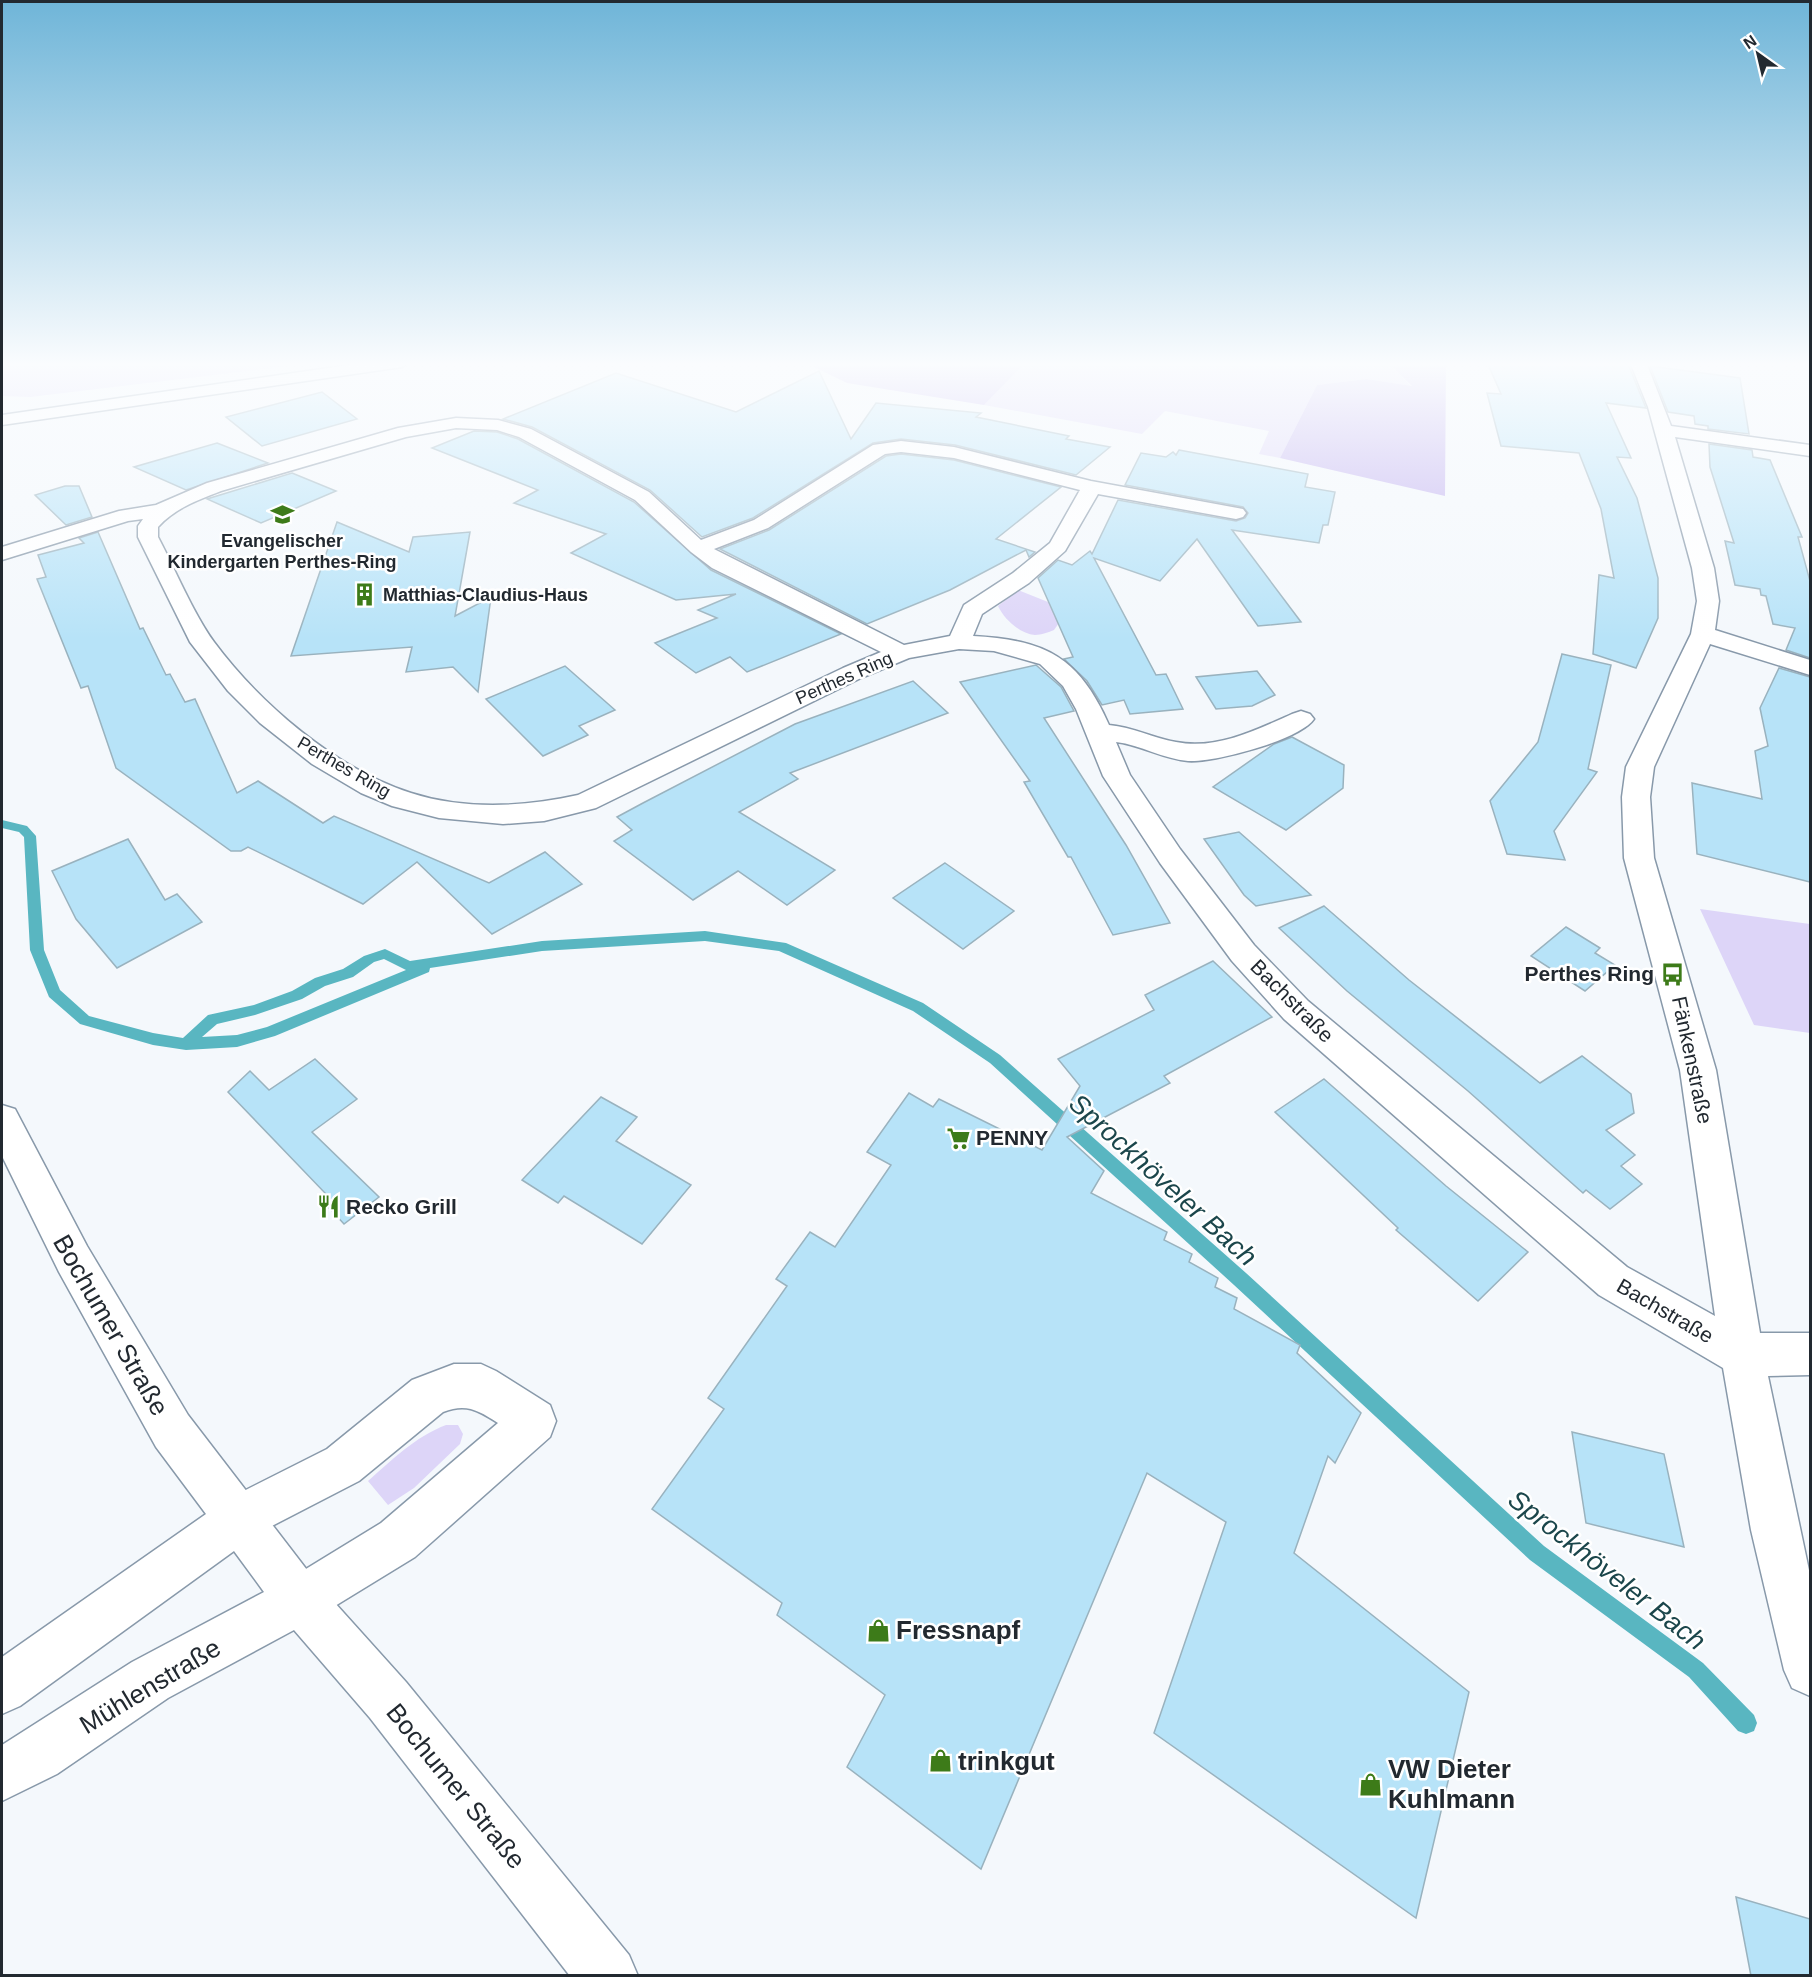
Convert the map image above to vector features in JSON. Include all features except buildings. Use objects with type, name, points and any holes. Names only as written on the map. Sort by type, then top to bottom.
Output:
[{"type":"street","name":"Perthes Ring","points":[[328,454],[189,496],[161,511],[148,526],[148,537],[202,642],[237,686],[269,718],[321,758],[371,787],[402,800],[439,810],[503,815],[544,812],[586,802],[678,759],[776,708],[901,653]]},
{"type":"street","name":"Perthes Ring","points":[[566,454],[642,496],[698,548],[752,580],[842,622],[901,653]]},
{"type":"street","points":[[698,548],[760,524],[872,454]]},
{"type":"street","points":[[955,454],[1092,487],[1127,491],[1236,513]]},
{"type":"street","name":"Fänkenstraße","points":[[1669,454],[1703,568],[1708,601],[1703,634],[1640,767],[1636,797],[1639,858],[1698,1070],[1742,1355],[1775,1530],[1810,1671]]},
{"type":"street","points":[[959,642],[972,610],[1021,578],[1058,547],[1092,487]]},
{"type":"street","name":"Perthes Ring","points":[[2,554],[126,515],[161,511]]},
{"type":"street","points":[[1703,634],[1810,668]]},
{"type":"street","name":"Bachstraße","points":[[901,653],[959,642],[1015,647],[1054,662],[1073,682],[1100,733],[1117,776],[1170,856],[1243,953],[1296,1010],[1613,1281],[1742,1355]]},
{"type":"street","points":[[1100,733],[1120,732],[1173,750],[1191,753],[1221,749],[1259,738],[1301,719]]},
{"type":"street","name":"Bochumer Straße","points":[[2,1120],[73,1259],[172,1431],[237,1520],[300,1600],[388,1700],[608,1976]]},
{"type":"street","points":[[1742,1355],[1810,1354]]},
{"type":"street","points":[[2,1688],[237,1520],[343,1465],[428,1396],[454,1386],[481,1386],[534,1421],[398,1540],[300,1600]]},
{"type":"street","name":"Mühlenstraße","points":[[2,1774],[38,1755],[150,1680],[300,1600]]},
{"type":"shaded area","points":[[1260,454],[1282,454],[1280,458]]},
{"type":"shaded area","points":[[1282,454],[1445,454],[1445,496],[1280,458]]},
{"type":"shaded area","points":[[1018,590],[1068,610],[1054,630],[1037,635],[1024,632],[1008,621],[998,606]]},
{"type":"shaded area","points":[[1700,909],[1810,924],[1810,1033],[1754,1025]]},
{"type":"shaded area","points":[[446,1425],[458,1425],[463,1434],[460,1444],[414,1488],[388,1505],[368,1481],[414,1442]]},
{"type":"waterway","name":"Sprockhöveler Bach","points":[[2,824],[23,829],[30,836],[37,950],[54,993],[85,1020],[153,1039],[186,1044]]},
{"type":"waterway","name":"Sprockhöveler Bach","points":[[186,1044],[213,1019],[255,1010],[297,995],[320,982],[348,973],[369,959],[385,954],[409,966],[542,946],[705,936],[781,946],[918,1007],[995,1059],[1240,1279],[1537,1553],[1696,1670],[1746,1723]]},
{"type":"waterway","name":"Sprockhöveler Bach","points":[[186,1044],[237,1041],[270,1032],[424,968]]},
{"type":"place","name":"Evangelischer Kindergarten Perthes-Ring","points":[[282,515]]},
{"type":"place","name":"Matthias-Claudius-Haus","points":[[365,595]]},
{"type":"place","name":"Perthes Ring","points":[[1672,974]]},
{"type":"place","name":"PENNY","points":[[958,1138]]},
{"type":"place","name":"Recko Grill","points":[[328,1207]]},
{"type":"place","name":"Fressnapf","points":[[878,1630]]},
{"type":"place","name":"trinkgut","points":[[940,1761]]},
{"type":"place","name":"VW Dieter Kuhlmann","points":[[1370,1784]]}]
